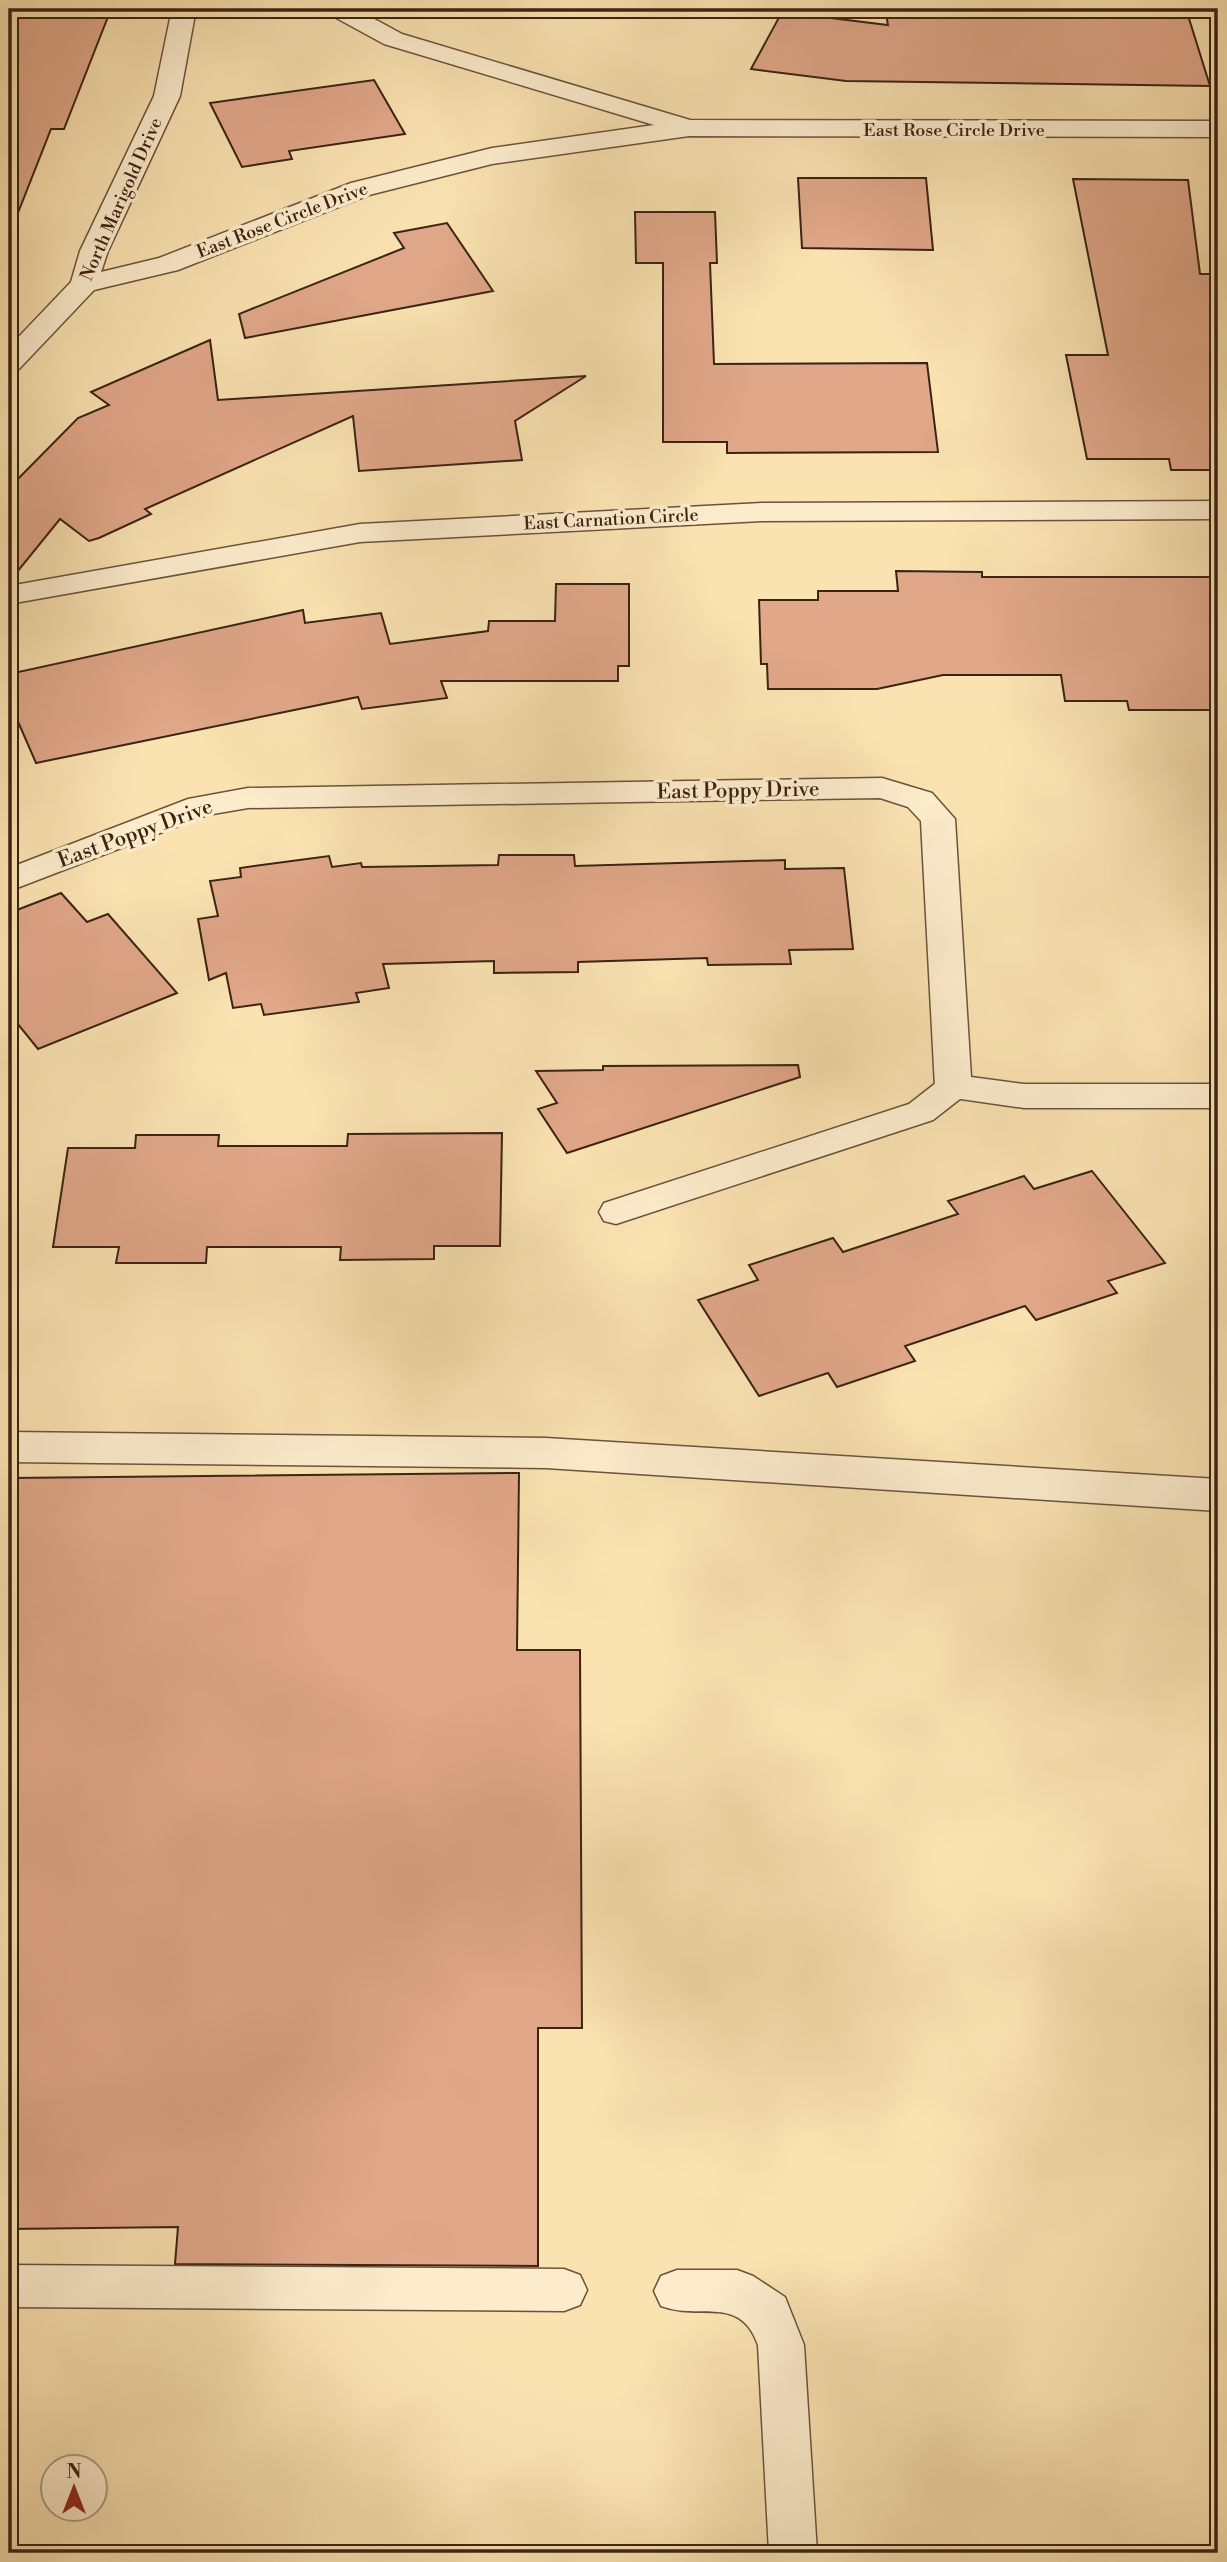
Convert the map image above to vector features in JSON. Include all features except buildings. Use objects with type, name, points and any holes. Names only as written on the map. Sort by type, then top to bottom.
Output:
[{"type":"street","name":"North Marigold Drive","points":[[9,363],[84,284],[94,251],[167,96],[184,9]]},
{"type":"street","name":"East Rose Circle Drive","points":[[338,9],[393,39],[689,128]]},
{"type":"street","name":"East Rose Circle Drive","points":[[84,284],[168,264],[360,189],[492,156],[689,128],[1218,129]]},
{"type":"street","name":"East Carnation Circle","points":[[9,595],[360,533],[762,512],[1218,510]]},
{"type":"street","name":"East Poppy Drive","points":[[9,880],[200,806],[248,798],[882,788],[920,800],[938,819],[953,1087]]},
{"type":"street","points":[[953,1087],[1024,1096],[1218,1096]]},
{"type":"street","points":[[9,1447],[546,1453],[1218,1495]]},
{"type":"lane","points":[[616,1212],[921,1112],[953,1087]]},
{"type":"lane","points":[[9,2286],[564,2290]]},
{"type":"lane","points":[[677,2291],[737,2291],[769,2312],[781,2345],[793,2553]]}]
